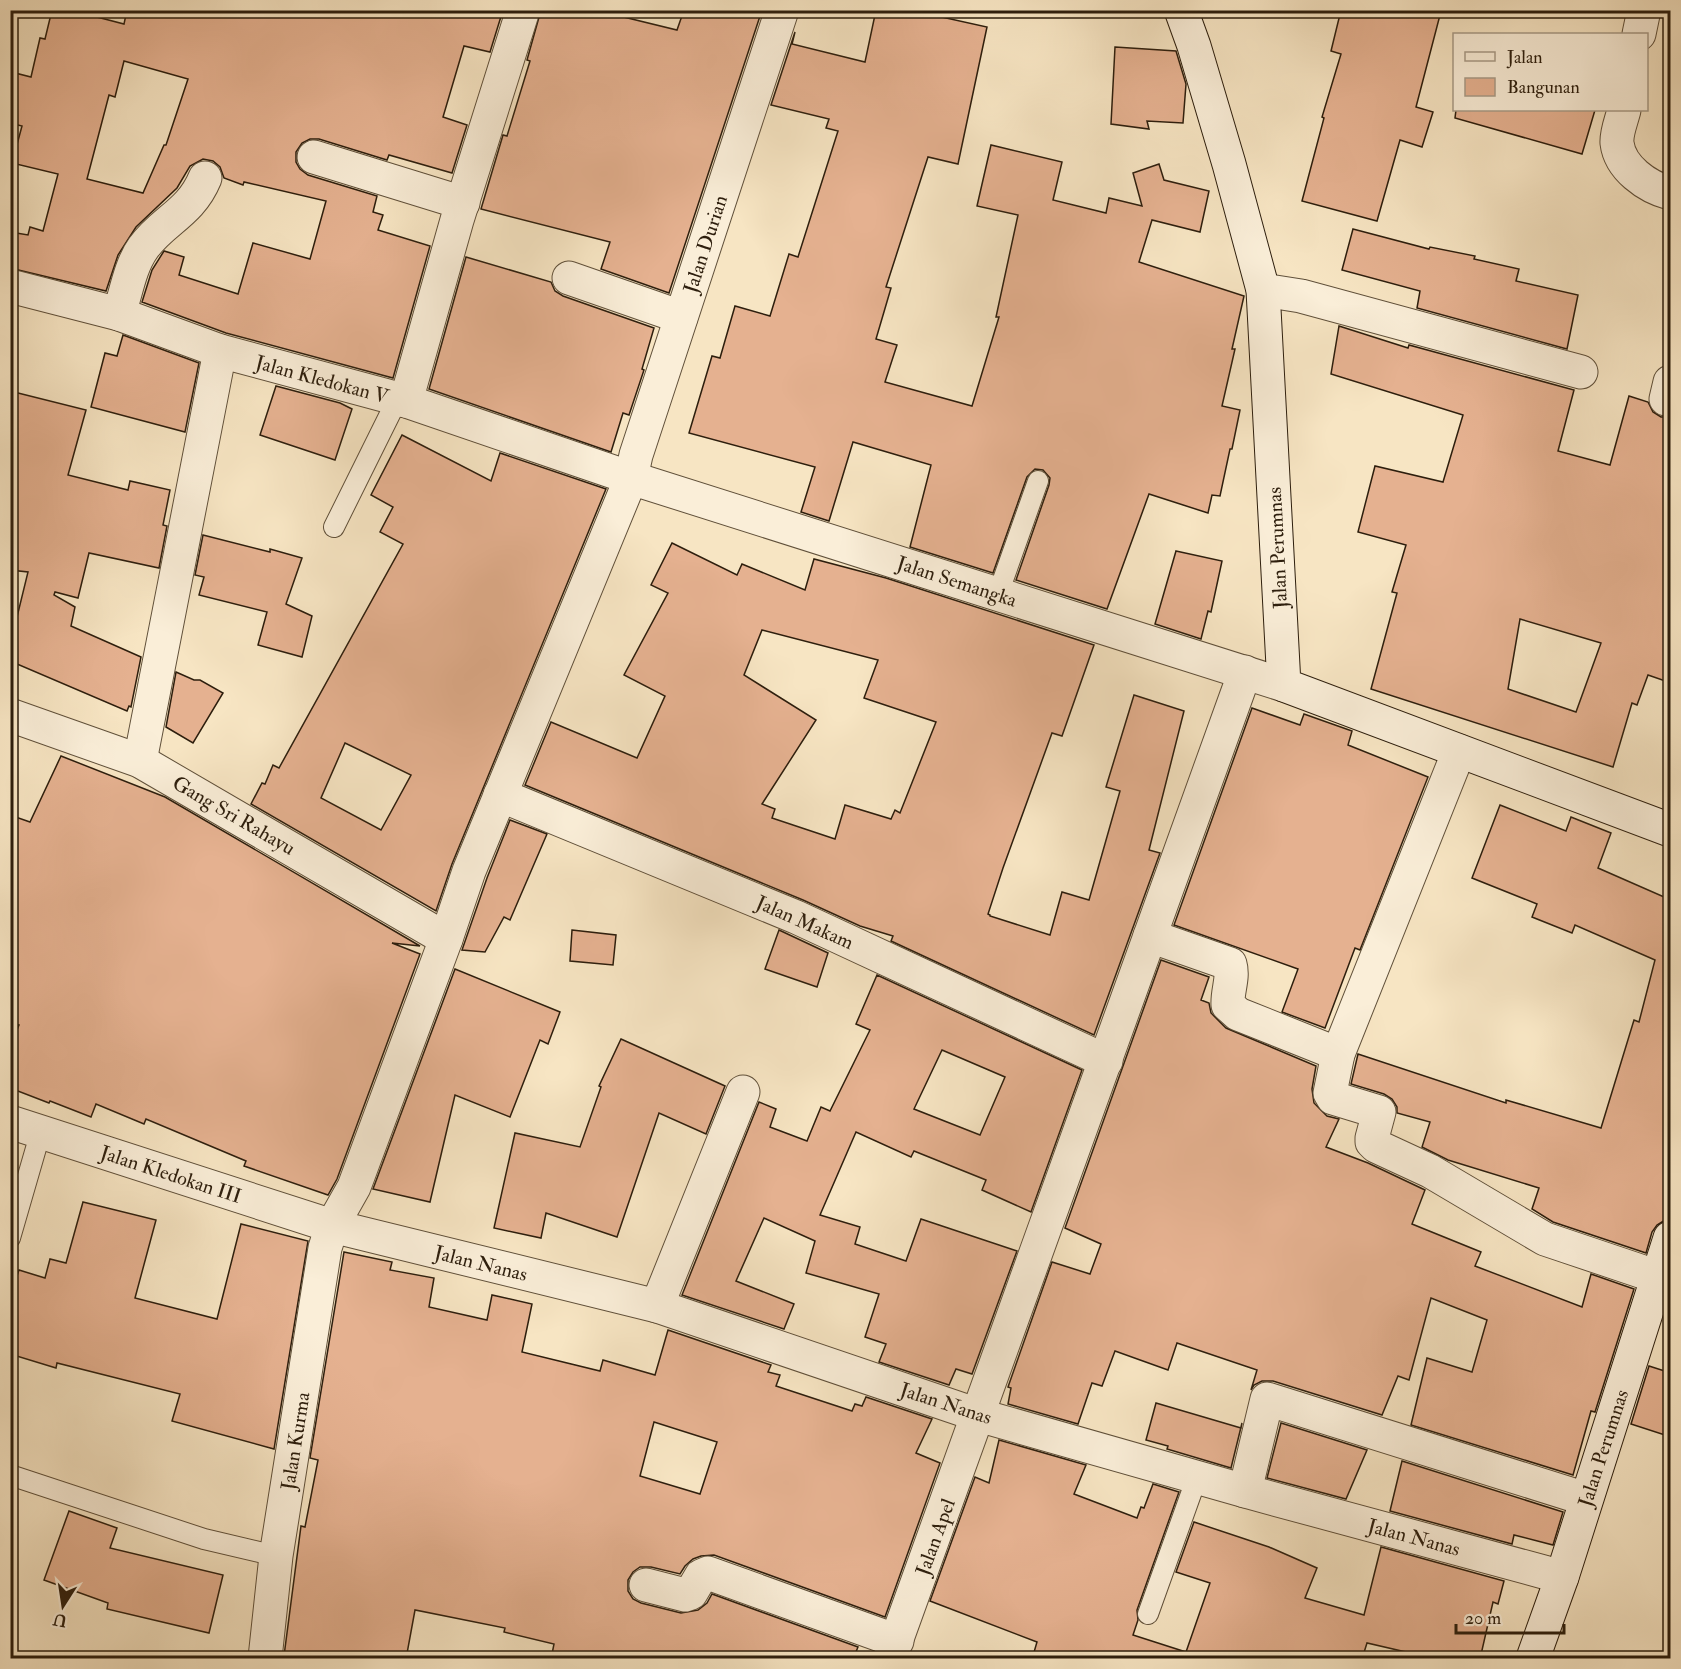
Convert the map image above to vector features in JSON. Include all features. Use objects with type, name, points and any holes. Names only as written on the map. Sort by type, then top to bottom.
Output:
[{"type":"street","points":[[401,400],[523,10]]},
{"type":"street","name":"Jalan Durian","points":[[500,795],[631,478],[636,455],[782,10]]},
{"type":"street","name":"Jalan Perumnas","points":[[1181,10],[1229,164],[1263,290],[1284,685]]},
{"type":"street","points":[[1639,33],[1644,10]]},
{"type":"street","points":[[1624,111],[1617,141],[1622,160],[1638,177],[1671,193]]},
{"type":"street","points":[[314,157],[463,203]]},
{"type":"street","points":[[119,314],[136,262],[144,247],[193,201],[205,178]]},
{"type":"street","points":[[568,278],[681,317]]},
{"type":"street","name":"Jalan Kledokan V","points":[[10,286],[119,314],[220,351],[401,400],[631,478]]},
{"type":"street","points":[[1263,290],[1301,296],[1581,372]]},
{"type":"street","points":[[140,761],[220,351]]},
{"type":"street","name":"Jalan Semangka","points":[[631,478],[1284,685]]},
{"type":"street","name":"Jalan Apel","points":[[894,1650],[1245,672]]},
{"type":"street","points":[[1284,685],[1671,830]]},
{"type":"street","name":"Gang Sri Rahayu","points":[[10,715],[140,761],[446,939]]},
{"type":"street","points":[[1459,750],[1338,1054],[1330,1093],[1333,1098],[1378,1112],[1372,1138],[1376,1146],[1430,1172],[1545,1239],[1658,1276]]},
{"type":"street","name":"Jalan Kurma","points":[[264,1659],[276,1556],[324,1259],[332,1226],[354,1187],[469,871],[500,795]]},
{"type":"street","name":"Jalan Makam","points":[[500,795],[796,916],[1106,1061]]},
{"type":"street","points":[[1150,936],[1230,964],[1232,973],[1227,997],[1228,1005],[1238,1014],[1338,1054]]},
{"type":"street","points":[[657,1306],[743,1092]]},
{"type":"street","name":"Jalan Kledokan III","points":[[26,1127],[132,1165],[332,1226]]},
{"type":"street","name":"Jalan Nanas","points":[[332,1226],[657,1306],[978,1415],[1245,1491],[1562,1577]]},
{"type":"street","name":"Jalan Perumnas","points":[[1533,1659],[1562,1577],[1671,1238]]},
{"type":"street","points":[[1245,1491],[1267,1399],[1586,1499]]},
{"type":"street","points":[[646,1585],[685,1595],[691,1593],[700,1576],[708,1573],[894,1650]]},
{"type":"lane","points":[[334,526],[401,400]]},
{"type":"lane","points":[[998,594],[1038,481]]},
{"type":"lane","points":[[10,1238],[26,1127]]},
{"type":"lane","points":[[10,1475],[204,1539],[276,1556]]},
{"type":"lane","points":[[1148,1614],[1197,1477]]},
{"type":"building","points":[[52,10],[70,10],[124,24],[127,10],[503,10],[490,52],[464,46],[443,117],[467,125],[452,173],[389,155],[387,160],[319,139],[310,139],[302,143],[296,152],[296,162],[300,169],[308,175],[377,196],[373,212],[383,215],[378,230],[430,246],[393,378],[226,333],[142,302],[152,270],[164,251],[184,257],[179,275],[238,294],[253,243],[310,259],[326,201],[244,182],[243,185],[224,178],[220,167],[213,161],[203,159],[190,166],[177,188],[136,227],[118,255],[106,291],[10,268],[10,232],[28,235],[30,227],[43,231],[58,174],[12,163],[22,126],[10,123],[10,88],[15,73],[31,77],[40,38],[45,39]],"holes":[[[124,61],[188,79],[166,145],[164,145],[143,193],[87,179],[109,95],[115,97]]]},
{"type":"building","points":[[541,10],[595,10],[677,30],[684,10],[762,10],[669,293],[601,269],[610,242],[481,209],[503,135],[507,136],[530,61],[527,60]]},
{"type":"building","points":[[876,10],[910,10],[987,27],[958,164],[928,157],[886,287],[891,288],[876,339],[897,345],[885,382],[972,406],[999,317],[996,317],[1018,215],[977,206],[991,145],[1062,162],[1053,200],[1106,213],[1109,198],[1142,206],[1133,173],[1159,164],[1164,180],[1209,191],[1200,232],[1152,220],[1139,262],[1244,296],[1222,406],[1240,410],[1232,449],[1230,449],[1220,496],[1212,495],[1208,513],[1149,494],[1107,609],[1016,580],[1049,485],[1050,478],[1043,470],[1035,469],[1027,477],[993,573],[910,547],[931,465],[853,442],[829,521],[801,512],[815,467],[689,433],[712,356],[720,358],[735,306],[770,316],[789,254],[798,257],[838,131],[826,128],[829,119],[771,105],[795,32],[792,44],[865,62]]},
{"type":"building","points":[[1341,10],[1424,10],[1440,15],[1416,107],[1433,112],[1422,147],[1400,140],[1377,221],[1302,201],[1324,118],[1322,117],[1341,54],[1331,51]]},
{"type":"building","points":[[1115,47],[1176,51],[1186,84],[1183,123],[1147,121],[1149,129],[1111,124]]},
{"type":"building","points":[[1456,111],[1595,111],[1582,154],[1455,118]]},
{"type":"building","points":[[1353,229],[1429,249],[1430,247],[1475,256],[1474,259],[1519,269],[1516,281],[1578,295],[1567,349],[1417,308],[1420,291],[1342,270]]},
{"type":"building","points":[[466,257],[551,282],[555,291],[563,296],[654,328],[642,369],[644,370],[629,415],[623,413],[611,452],[429,389]]},
{"type":"building","points":[[1339,326],[1408,348],[1409,345],[1574,390],[1558,451],[1610,465],[1629,396],[1648,402],[1653,412],[1661,417],[1671,417],[1671,683],[1648,675],[1637,705],[1632,703],[1613,767],[1371,689],[1397,593],[1392,592],[1406,545],[1358,532],[1375,466],[1443,482],[1463,415],[1331,374]],"holes":[[[1520,619],[1601,643],[1576,712],[1508,689]]]},
{"type":"building","points":[[123,335],[199,363],[185,432],[91,407],[105,353],[117,356]]},
{"type":"building","points":[[276,386],[340,403],[352,409],[335,460],[260,435]]},
{"type":"building","points":[[10,391],[86,410],[68,475],[128,490],[130,481],[170,490],[163,525],[167,526],[159,568],[89,553],[78,598],[55,592],[54,595],[75,607],[71,626],[141,657],[131,707],[129,706],[127,711],[10,661],[10,634],[17,617],[28,572],[10,570]]},
{"type":"building","points":[[402,435],[491,481],[500,453],[606,489],[452,864],[436,911],[251,804],[262,783],[265,784],[273,765],[279,768],[403,544],[380,532],[393,507],[371,495]],"holes":[[[345,743],[411,775],[381,830],[321,798]]]},
{"type":"building","points":[[203,535],[302,558],[286,604],[312,616],[302,657],[258,645],[267,612],[199,595],[204,577],[195,575]]},
{"type":"building","points":[[672,543],[737,575],[742,564],[805,590],[814,559],[886,578],[1094,645],[1062,736],[1052,733],[988,914],[1050,935],[1062,892],[1089,900],[1120,791],[1106,787],[1134,695],[1184,711],[1149,850],[1160,853],[1094,1035],[891,941],[893,936],[860,926],[803,900],[525,785],[551,722],[637,758],[665,696],[624,675],[668,593],[651,585]],"holes":[[[762,630],[878,660],[864,698],[936,722],[900,813],[895,810],[891,819],[845,805],[835,839],[772,818],[775,809],[762,804],[816,720],[744,675]]]},
{"type":"building","points":[[1176,551],[1222,561],[1211,612],[1208,611],[1201,639],[1155,624]]},
{"type":"building","points":[[176,672],[194,680],[200,680],[223,693],[193,743],[166,727]]},
{"type":"building","points":[[1252,708],[1300,725],[1304,714],[1352,731],[1348,745],[1428,777],[1360,950],[1355,948],[1325,1028],[1282,1012],[1298,969],[1174,925]]},
{"type":"building","points":[[61,756],[165,797],[420,946],[392,943],[420,954],[337,1179],[328,1195],[244,1166],[246,1161],[146,1119],[144,1124],[96,1104],[91,1117],[10,1088],[10,1047],[19,1025],[10,1022],[10,815],[30,822]]},
{"type":"building","points":[[1500,805],[1566,831],[1571,817],[1611,833],[1598,868],[1671,900],[1671,1220],[1665,1220],[1657,1225],[1652,1232],[1646,1253],[1553,1222],[1532,1209],[1539,1188],[1448,1160],[1422,1147],[1430,1122],[1397,1113],[1397,1107],[1392,1099],[1384,1094],[1351,1084],[1358,1054],[1506,1103],[1506,1100],[1601,1128],[1634,1020],[1639,1022],[1655,960],[1575,925],[1572,933],[1532,917],[1537,904],[1472,878]]},
{"type":"building","points":[[510,820],[547,834],[510,920],[504,917],[485,952],[462,950],[487,878]]},
{"type":"building","points":[[572,930],[616,935],[613,965],[570,961]]},
{"type":"building","points":[[779,930],[828,953],[817,987],[765,969]]},
{"type":"building","points":[[1161,960],[1209,977],[1201,1000],[1209,1003],[1211,1013],[1226,1028],[1316,1066],[1312,1089],[1314,1103],[1327,1116],[1339,1119],[1326,1147],[1368,1163],[1425,1190],[1412,1224],[1481,1252],[1475,1266],[1582,1307],[1591,1274],[1634,1289],[1595,1412],[1591,1411],[1573,1475],[1411,1425],[1427,1358],[1472,1372],[1487,1320],[1431,1298],[1409,1380],[1398,1376],[1382,1415],[1273,1381],[1262,1381],[1254,1385],[1251,1390],[1257,1370],[1177,1343],[1168,1370],[1115,1351],[1102,1386],[1092,1383],[1078,1424],[1008,1404],[1011,1388],[1008,1387],[1052,1262],[1090,1274],[1101,1244],[1065,1228]]},
{"type":"building","points":[[455,969],[560,1012],[548,1044],[540,1040],[510,1117],[455,1095],[430,1202],[373,1189]]},
{"type":"building","points":[[877,975],[1082,1070],[1031,1212],[982,1190],[986,1180],[914,1151],[911,1157],[856,1132],[820,1215],[860,1227],[855,1244],[906,1261],[921,1219],[1017,1251],[972,1374],[956,1369],[949,1385],[879,1362],[886,1344],[865,1337],[879,1294],[806,1273],[815,1241],[764,1218],[736,1281],[794,1304],[784,1329],[682,1295],[759,1102],[776,1109],[770,1127],[807,1141],[821,1107],[830,1111],[870,1030],[856,1024]],"holes":[[[942,1050],[1005,1077],[980,1135],[914,1109]]]},
{"type":"building","points":[[621,1039],[725,1086],[706,1134],[659,1113],[617,1237],[546,1213],[541,1238],[494,1228],[515,1133],[580,1147],[601,1087],[599,1086]]},
{"type":"building","points":[[83,1202],[156,1220],[135,1298],[217,1319],[241,1224],[308,1241],[274,1449],[172,1421],[180,1394],[57,1363],[56,1368],[10,1354],[10,1297],[19,1270],[45,1278],[50,1259],[66,1263]]},
{"type":"building","points":[[344,1252],[392,1262],[390,1270],[434,1278],[429,1307],[487,1320],[492,1295],[532,1304],[522,1352],[600,1371],[603,1360],[655,1375],[668,1330],[771,1365],[768,1372],[780,1375],[776,1386],[852,1411],[855,1404],[862,1406],[866,1397],[932,1419],[916,1453],[940,1463],[885,1617],[714,1555],[693,1559],[680,1574],[651,1567],[640,1567],[628,1580],[628,1591],[633,1599],[641,1603],[681,1613],[698,1610],[707,1603],[712,1594],[858,1647],[853,1659],[551,1659],[554,1644],[504,1632],[505,1628],[415,1610],[406,1659],[300,1659],[284,1656],[301,1526],[305,1527],[318,1460],[310,1458]],"holes":[[[654,1422],[717,1442],[700,1494],[640,1476]]]},
{"type":"building","points":[[1649,1366],[1671,1373],[1671,1437],[1631,1424]]},
{"type":"building","points":[[1156,1403],[1241,1428],[1231,1468],[1167,1449],[1168,1446],[1146,1440]]},
{"type":"building","points":[[1281,1423],[1367,1450],[1346,1499],[1267,1478]]},
{"type":"building","points":[[999,1440],[1086,1465],[1074,1494],[1137,1518],[1141,1507],[1144,1508],[1153,1484],[1179,1492],[1137,1610],[1138,1620],[1133,1635],[1186,1652],[1210,1583],[1176,1572],[1194,1522],[1269,1547],[1317,1568],[1305,1598],[1364,1615],[1381,1547],[1504,1581],[1498,1604],[1493,1602],[1480,1659],[1436,1659],[1367,1643],[1362,1659],[1032,1659],[1037,1642],[930,1601],[975,1477],[989,1483]]},
{"type":"building","points":[[1402,1461],[1563,1512],[1553,1545],[1514,1535],[1512,1544],[1390,1511]]},
{"type":"building","points":[[69,1511],[117,1528],[110,1548],[223,1575],[209,1633],[107,1609],[108,1603],[44,1580]]}]
